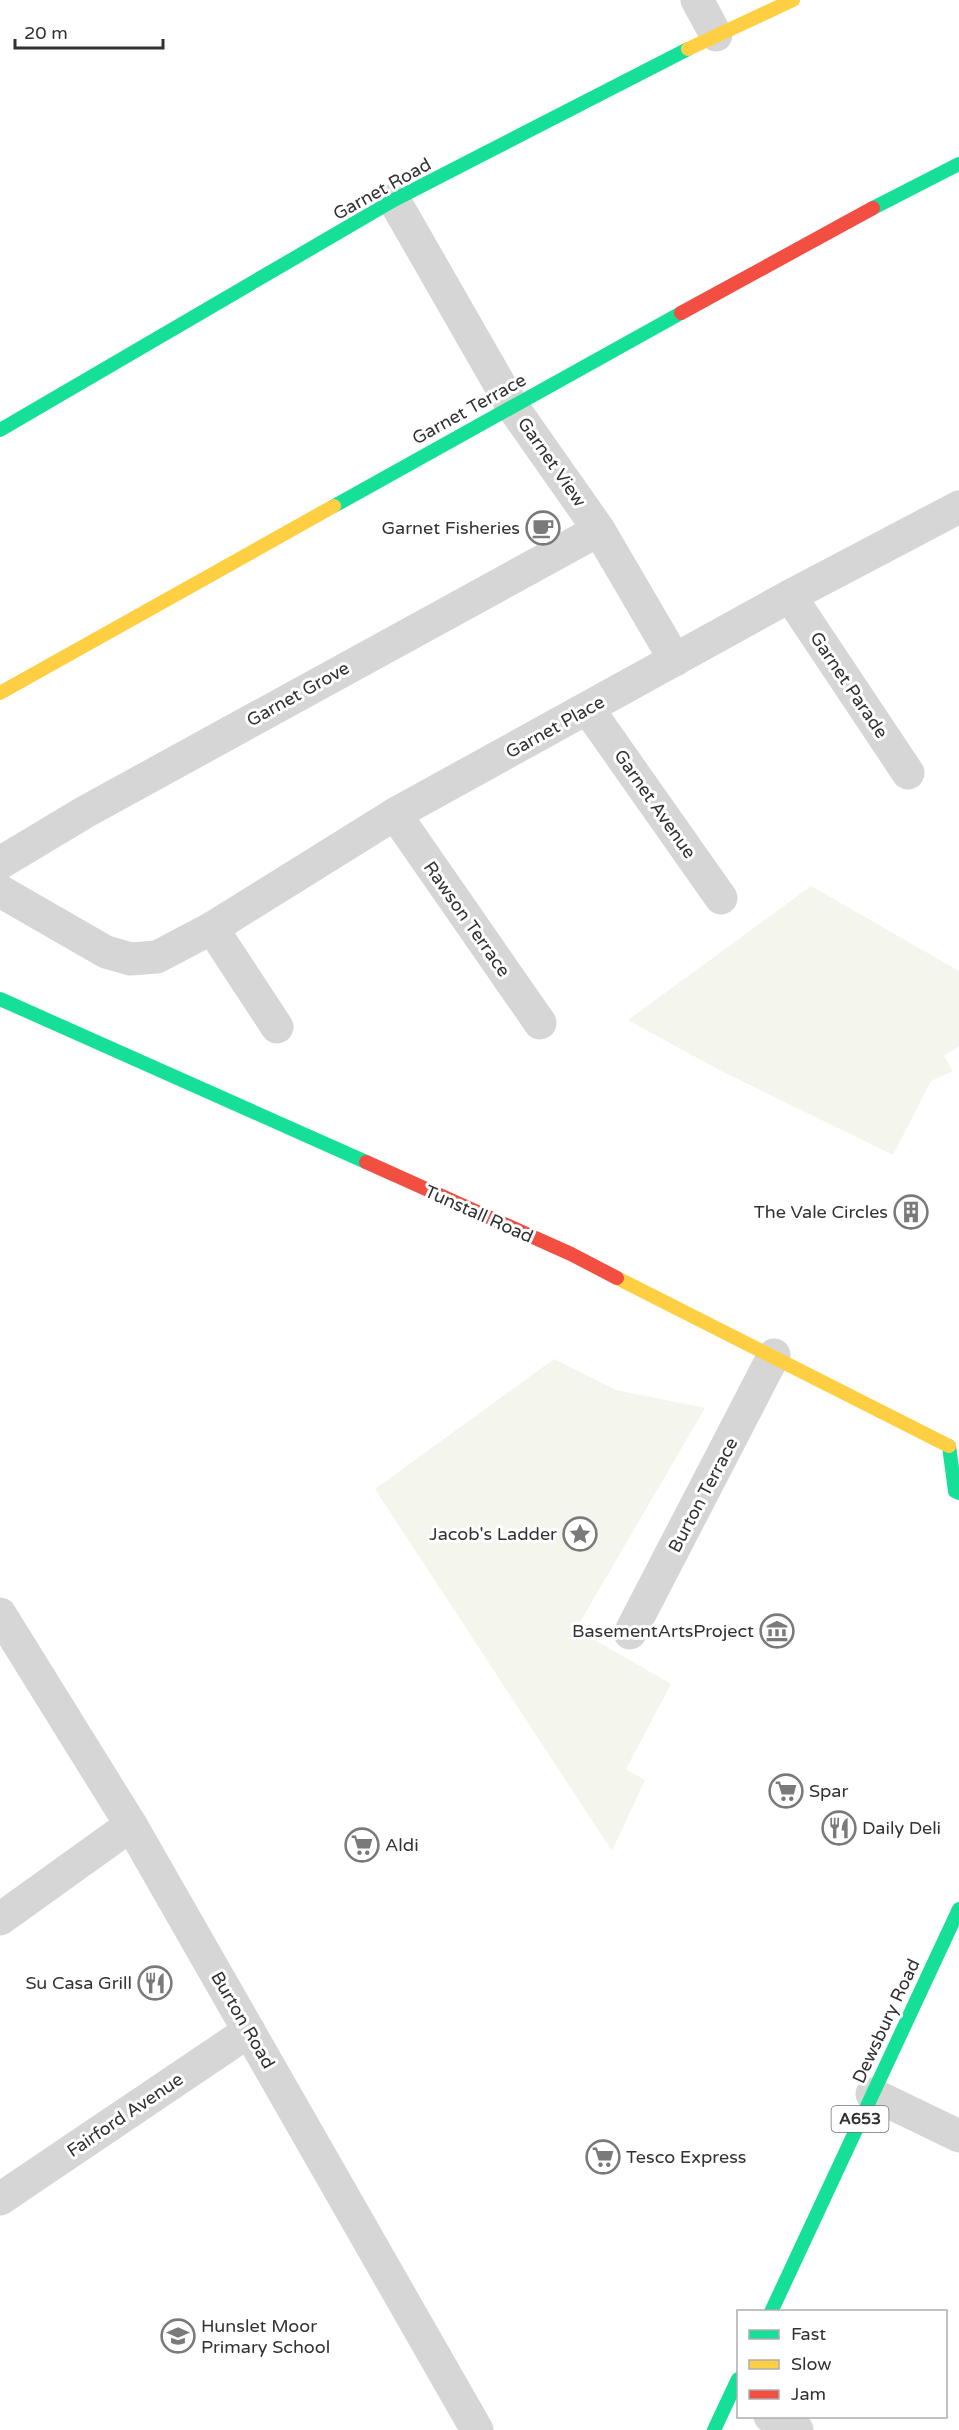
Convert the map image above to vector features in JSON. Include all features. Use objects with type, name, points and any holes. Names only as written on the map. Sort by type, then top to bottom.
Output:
[{"type":"street","points":[[697,0],[716,35]]},
{"type":"street","name":"Garnet Road","points":[[0,430],[394,200],[716,35],[793,0]]},
{"type":"street","name":"Garnet Terrace","points":[[0,693],[512,406],[923,181],[959,164]]},
{"type":"street","name":"Garnet View","points":[[394,200],[512,406],[599,530],[675,660]]},
{"type":"street","name":"Garnet Place","points":[[0,891],[106,952],[131,959],[158,957],[212,927],[395,814],[790,596],[959,507]]},
{"type":"street","name":"Garnet Grove","points":[[0,863],[85,812],[599,530]]},
{"type":"street","name":"Garnet Parade","points":[[790,596],[908,774]]},
{"type":"street","name":"Garnet Avenue","points":[[588,709],[721,898]]},
{"type":"street","name":"Rawson Terrace","points":[[395,814],[540,1023]]},
{"type":"street","points":[[212,927],[277,1027]]},
{"type":"street","name":"Tunstall Road","points":[[0,999],[571,1254],[954,1443],[955,1491],[959,1493]]},
{"type":"street","name":"Burton Terrace","points":[[630,1633],[774,1355]]},
{"type":"street","name":"Burton Road","points":[[0,1614],[10,1651],[131,1825],[477,2430]]},
{"type":"street","points":[[0,1919],[131,1825]]},
{"type":"street","name":"Dewsbury Road","points":[[772,2310],[959,1909]]},
{"type":"street","name":"Fairford Avenue","points":[[0,2199],[249,2031]]},
{"type":"street","points":[[872,2094],[959,2136]]},
{"type":"street","points":[[714,2430],[736,2392]]},
{"type":"street","points":[[774,2418],[797,2430]]},
{"type":"shaded area","points":[[811,886],[959,971],[959,1046],[944,1056],[953,1071],[931,1081],[893,1155],[719,1070],[628,1020]]},
{"type":"shaded area","points":[[554,1359],[616,1390],[705,1408],[576,1629],[671,1684],[626,1769],[645,1780],[612,1851],[375,1489]]},
{"type":"traffic: fast","points":[[0,430],[394,200],[688,49]]},
{"type":"traffic: fast","points":[[873,208],[959,164]]},
{"type":"traffic: fast","points":[[334,506],[681,313]]},
{"type":"traffic: fast","points":[[0,999],[366,1162]]},
{"type":"traffic: fast","points":[[949,1446],[955,1491],[959,1493]]},
{"type":"traffic: fast","points":[[772,2310],[959,1909]]},
{"type":"traffic: fast","points":[[714,2430],[737,2381]]},
{"type":"traffic: slow","points":[[688,49],[793,0]]},
{"type":"traffic: slow","points":[[0,693],[334,506]]},
{"type":"traffic: slow","points":[[617,1278],[949,1446]]},
{"type":"traffic: jam","points":[[681,313],[873,208]]},
{"type":"traffic: jam","points":[[366,1162],[571,1254],[617,1278]]},
{"type":"place","name":"Garnet Fisheries","points":[[543,528]]},
{"type":"place","name":"The Vale Circles","points":[[911,1212]]},
{"type":"place","name":"Jacob's Ladder","points":[[580,1534]]},
{"type":"place","name":"BasementArtsProject","points":[[777,1631]]},
{"type":"place","name":"Spar","points":[[786,1791]]},
{"type":"place","name":"Daily Deli","points":[[839,1828]]},
{"type":"place","name":"Aldi","points":[[362,1845]]},
{"type":"place","name":"Su Casa Grill","points":[[155,1983]]},
{"type":"place","name":"Tesco Express","points":[[603,2157]]},
{"type":"place","name":"Hunslet Moor Primary School","points":[[178,2336]]}]
